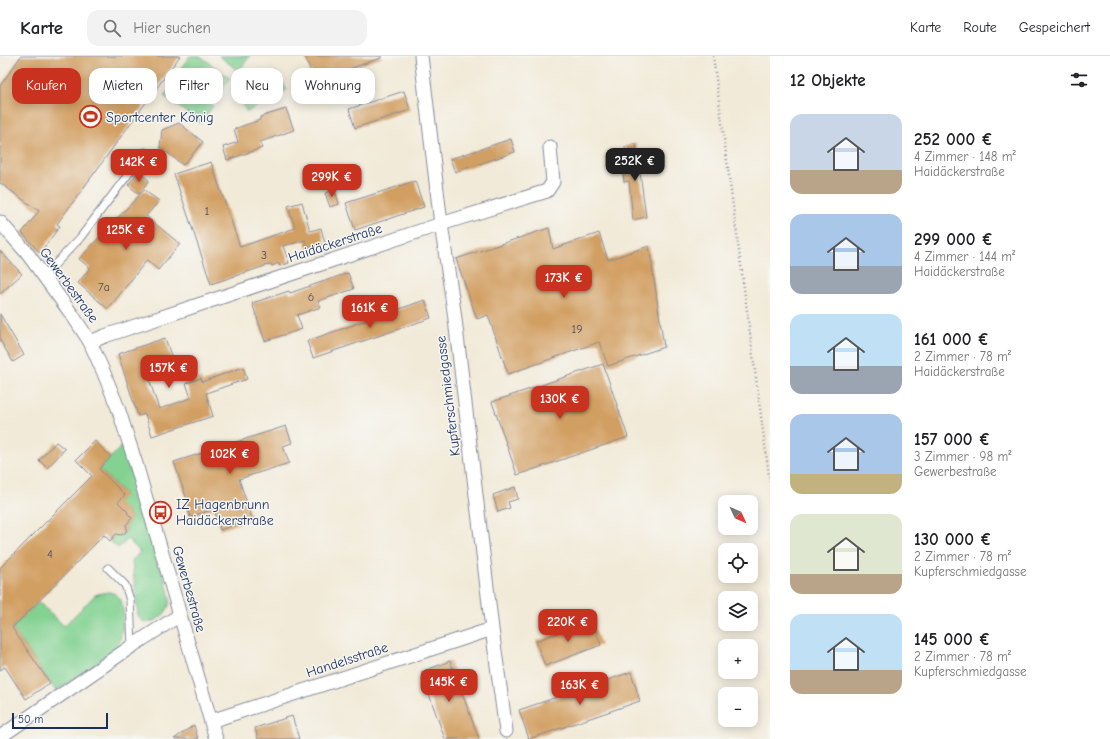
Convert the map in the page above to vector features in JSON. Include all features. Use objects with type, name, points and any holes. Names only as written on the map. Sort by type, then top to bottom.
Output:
[{"type":"street","name":"Kupferschmiedgasse","points":[[421,56],[506,731]]},
{"type":"street","name":"Haidäckerstraße","points":[[90,342],[441,224],[547,191],[553,182],[550,147]]},
{"type":"street","name":"Gewerbestraße","points":[[0,222],[44,276],[90,342],[118,408],[136,464],[216,739]]},
{"type":"street","points":[[0,737],[132,646],[180,615]]},
{"type":"street","name":"Handelsstraße","points":[[211,722],[492,629]]},
{"type":"lane","points":[[44,276],[80,238],[145,152]]},
{"type":"lane","points":[[108,568],[125,586],[128,593],[130,600],[132,646]]},
{"type":"path","points":[[713,56],[770,483]]},
{"type":"green space","points":[[190,56],[200,56],[216,68],[181,68]]},
{"type":"green space","points":[[219,56],[250,56],[241,68],[235,68]]},
{"type":"green space","points":[[223,73],[230,78],[223,88]]},
{"type":"green space","points":[[283,83],[287,90],[283,92]]},
{"type":"green space","points":[[175,104],[210,104],[213,106],[201,123]]},
{"type":"green space","points":[[242,104],[262,104],[247,112]]},
{"type":"green space","points":[[122,446],[167,585],[170,599],[170,603],[164,614],[157,620],[149,622],[142,621],[138,615],[132,561],[140,552],[128,539],[118,548],[110,541],[117,534],[121,535],[125,533],[127,529],[125,526],[132,518],[127,513],[128,512],[117,503],[125,494],[99,469]]},
{"type":"green space","points":[[109,592],[118,596],[123,607],[122,631],[116,650],[56,691],[12,628],[39,602],[64,626],[95,595]]},
{"type":"building","name":"Sportcenter König","points":[[21,56],[180,56],[171,68],[165,68],[165,76],[157,87],[157,68],[89,68],[89,104],[145,104],[57,224],[60,226],[40,253],[22,233],[39,211],[0,183],[0,86],[12,69],[12,104],[81,104],[81,68],[13,68]]},
{"type":"building","points":[[305,56],[381,56],[381,58],[352,68],[309,68]]},
{"type":"building","points":[[404,91],[410,110],[355,128],[349,109],[364,104],[375,104],[375,100]]},
{"type":"building","points":[[286,109],[294,130],[260,142],[262,148],[227,160],[223,147],[238,142],[234,129],[260,120],[260,117]]},
{"type":"building","points":[[179,123],[203,142],[183,165],[160,147],[162,130]]},
{"type":"building","points":[[511,139],[515,152],[455,172],[450,159]]},
{"type":"building","points":[[636,143],[646,217],[633,220],[629,181],[624,182],[623,172],[627,171],[625,147]]},
{"type":"building","points":[[211,162],[240,247],[295,228],[288,206],[302,202],[310,231],[321,228],[325,244],[307,249],[305,240],[283,246],[289,263],[280,266],[279,263],[272,266],[271,264],[211,284],[174,174]]},
{"type":"building","points":[[138,172],[149,180],[139,194],[128,185]]},
{"type":"building","points":[[415,181],[424,207],[355,230],[346,203]]},
{"type":"building","points":[[144,190],[159,201],[146,216],[180,244],[158,270],[147,260],[108,309],[78,283],[90,268],[79,259]]},
{"type":"building","points":[[335,190],[339,204],[330,207],[325,193]]},
{"type":"building","points":[[549,228],[553,249],[599,233],[608,260],[649,246],[664,347],[608,366],[599,342],[508,374],[488,315],[477,319],[456,259]]},
{"type":"building","points":[[0,251],[22,274],[0,294]]},
{"type":"building","points":[[348,273],[354,289],[318,301],[321,307],[297,315],[302,329],[265,341],[252,303],[289,291],[290,293]]},
{"type":"building","points":[[425,300],[431,318],[313,358],[307,341]]},
{"type":"building","points":[[0,314],[24,355],[13,362],[0,340]]},
{"type":"building","points":[[165,338],[173,361],[146,370],[159,409],[191,398],[186,383],[201,378],[202,382],[243,367],[247,379],[206,393],[213,416],[152,436],[145,414],[138,416],[118,354]]},
{"type":"building","points":[[603,364],[628,437],[517,475],[492,402]]},
{"type":"building","points":[[286,426],[292,443],[283,446],[289,463],[239,479],[252,519],[220,530],[214,509],[190,517],[187,507],[189,506],[174,462]]},
{"type":"building","points":[[95,441],[111,457],[99,469],[125,495],[118,502],[132,518],[126,525],[127,529],[125,533],[121,535],[116,534],[110,541],[104,535],[12,628],[50,683],[26,699],[5,667],[0,670],[0,568],[92,476],[76,460]]},
{"type":"building","points":[[56,442],[65,449],[47,468],[39,460]]},
{"type":"building","points":[[515,487],[518,499],[508,502],[510,508],[498,512],[493,495]]},
{"type":"building","points":[[592,620],[601,645],[545,666],[536,641]]},
{"type":"building","points":[[450,661],[479,739],[445,739],[421,672]]},
{"type":"building","points":[[631,672],[640,701],[529,739],[519,710]]},
{"type":"building","points":[[292,716],[299,739],[258,739],[255,728]]},
{"type":"building","points":[[194,725],[198,739],[174,739]]},
{"type":"place","name":"Sportcenter König","points":[[90,117]]},
{"type":"place","name":"IZ Hagenbrunn Haidäckerstraße","points":[[161,512]]}]
